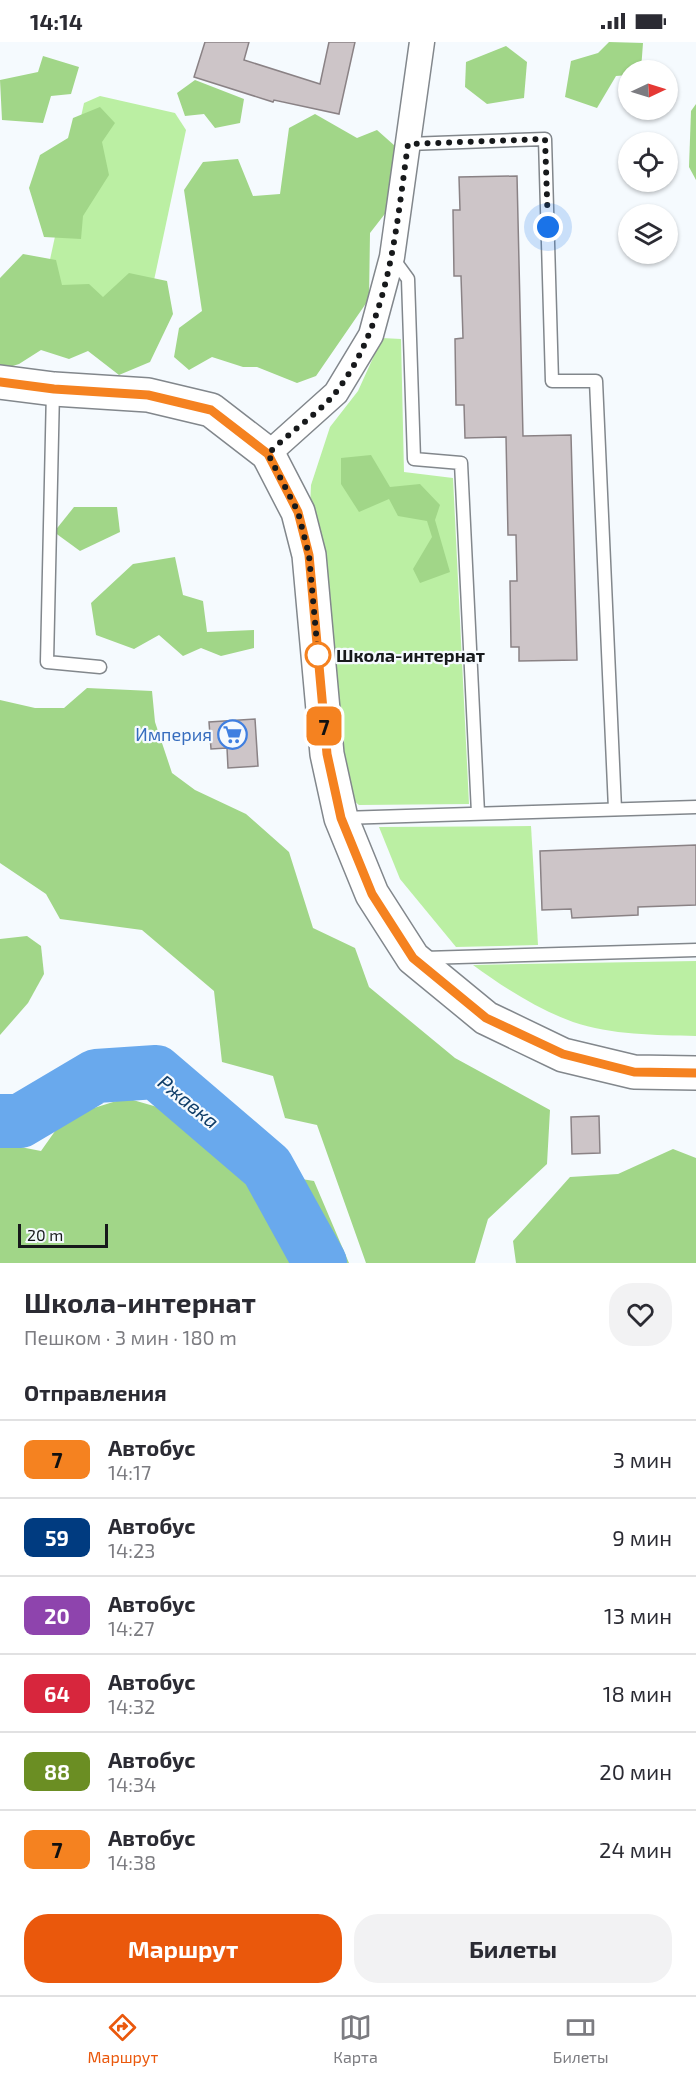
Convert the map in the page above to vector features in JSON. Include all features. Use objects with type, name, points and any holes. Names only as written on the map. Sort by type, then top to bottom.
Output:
[{"type":"street","points":[[268,454],[336,393],[371,334],[392,257],[422,42]]},
{"type":"street","points":[[0,382],[54,389],[148,395],[211,410],[268,454],[298,512],[309,555],[327,754],[341,818],[372,894],[413,958],[486,1018],[563,1054],[634,1072],[696,1073]]},
{"type":"lane","points":[[408,144],[545,139],[552,381],[596,381],[615,809]]},
{"type":"lane","points":[[392,257],[408,279],[414,459],[461,464],[478,813]]},
{"type":"lane","points":[[54,389],[47,662],[100,667]]},
{"type":"lane","points":[[341,818],[696,807]]},
{"type":"lane","points":[[413,958],[696,950]]},
{"type":"green space","points":[[609,42],[643,43],[642,60],[618,60],[618,76],[597,108],[565,97],[571,61],[598,53]]},
{"type":"green space","points":[[506,46],[527,62],[524,98],[487,104],[465,87],[466,62]]},
{"type":"green space","points":[[43,56],[79,67],[71,94],[51,96],[43,123],[2,120],[0,80],[38,72]]},
{"type":"green space","points":[[195,80],[244,99],[240,123],[215,128],[204,114],[185,116],[177,93]]},
{"type":"green space","points":[[100,96],[175,113],[186,130],[150,299],[134,307],[58,290],[46,278],[84,103]]},
{"type":"green space","points":[[696,104],[696,180],[689,167],[691,111]]},
{"type":"green space","points":[[100,107],[115,123],[102,142],[109,175],[83,216],[81,239],[44,237],[29,188],[40,155],[68,138],[73,118]]},
{"type":"green space","points":[[315,114],[357,138],[377,130],[395,146],[398,197],[370,233],[369,299],[316,376],[297,383],[257,367],[243,367],[212,357],[189,370],[174,357],[179,328],[202,311],[184,190],[203,162],[238,159],[253,196],[280,194],[289,128]]},
{"type":"green space","points":[[23,254],[56,260],[62,285],[89,284],[103,297],[129,273],[167,281],[173,314],[150,362],[119,375],[88,351],[69,359],[41,350],[19,364],[0,370],[0,278]]},
{"type":"green space","points":[[382,338],[401,339],[404,472],[453,478],[469,804],[359,805],[348,796],[310,508],[311,485],[330,427],[358,391]]},
{"type":"green space","points":[[371,455],[390,487],[420,484],[440,505],[435,520],[450,572],[420,583],[413,569],[432,537],[427,521],[398,516],[389,499],[359,512],[341,484],[341,458]]},
{"type":"green space","points":[[74,507],[117,507],[120,532],[80,551],[54,532]]},
{"type":"green space","points":[[175,557],[183,595],[203,601],[207,632],[254,630],[254,648],[221,656],[201,648],[183,656],[159,635],[134,649],[96,635],[91,603],[133,564]]},
{"type":"green space","points":[[87,688],[152,691],[155,722],[172,773],[195,790],[246,814],[289,852],[313,928],[355,948],[369,987],[455,1058],[550,1110],[547,1164],[488,1219],[475,1263],[366,1263],[317,1125],[285,1118],[273,1076],[222,1062],[214,991],[142,930],[60,919],[46,894],[0,863],[0,700],[35,708],[64,708]]},
{"type":"green space","points":[[531,826],[538,945],[456,947],[400,879],[379,827]]},
{"type":"green space","points":[[27,936],[41,946],[44,974],[28,1003],[0,1035],[0,939]]},
{"type":"green space","points":[[696,961],[696,1036],[618,1032],[573,1022],[521,997],[473,965]]},
{"type":"green space","points":[[126,1098],[185,1115],[200,1135],[251,1138],[283,1176],[314,1181],[349,1263],[0,1263],[0,1143],[41,1151],[65,1117]]},
{"type":"green space","points":[[673,1149],[696,1158],[696,1263],[516,1263],[513,1241],[570,1177],[618,1174]]},
{"type":"building","points":[[205,42],[249,42],[244,60],[320,84],[329,42],[355,42],[339,114],[274,100],[273,102],[194,77]]},
{"type":"building","points":[[517,176],[523,436],[571,435],[577,660],[519,661],[519,647],[511,647],[510,581],[517,581],[516,535],[508,535],[506,437],[465,438],[464,405],[456,405],[455,339],[463,338],[461,276],[454,276],[453,210],[460,210],[459,177]]},
{"type":"building","name":"Империя","points":[[255,719],[258,766],[228,768],[227,748],[211,749],[209,722]]},
{"type":"building","points":[[696,845],[696,905],[638,907],[638,915],[572,918],[571,909],[542,910],[540,851]]},
{"type":"building","points":[[599,1116],[600,1153],[572,1154],[571,1117]]},
{"type":"waterway","name":"Ржавка","points":[[0,1121],[20,1121],[96,1076],[156,1072],[267,1167],[320,1263]]},
{"type":"bus line","name":"7","points":[[0,382],[54,389],[148,395],[211,410],[268,454],[298,512],[309,555],[327,754],[341,818],[372,894],[413,958],[486,1018],[563,1054],[634,1072],[696,1073]]},
{"type":"place","name":"Школа-интернат","points":[[318,655]]},
{"type":"place","name":"Империя","points":[[233,734]]},
{"type":"route","points":[[318,655],[309,555],[298,512],[268,454],[287,434],[336,393],[371,334],[392,257],[408,144],[545,139],[548,227]]}]
